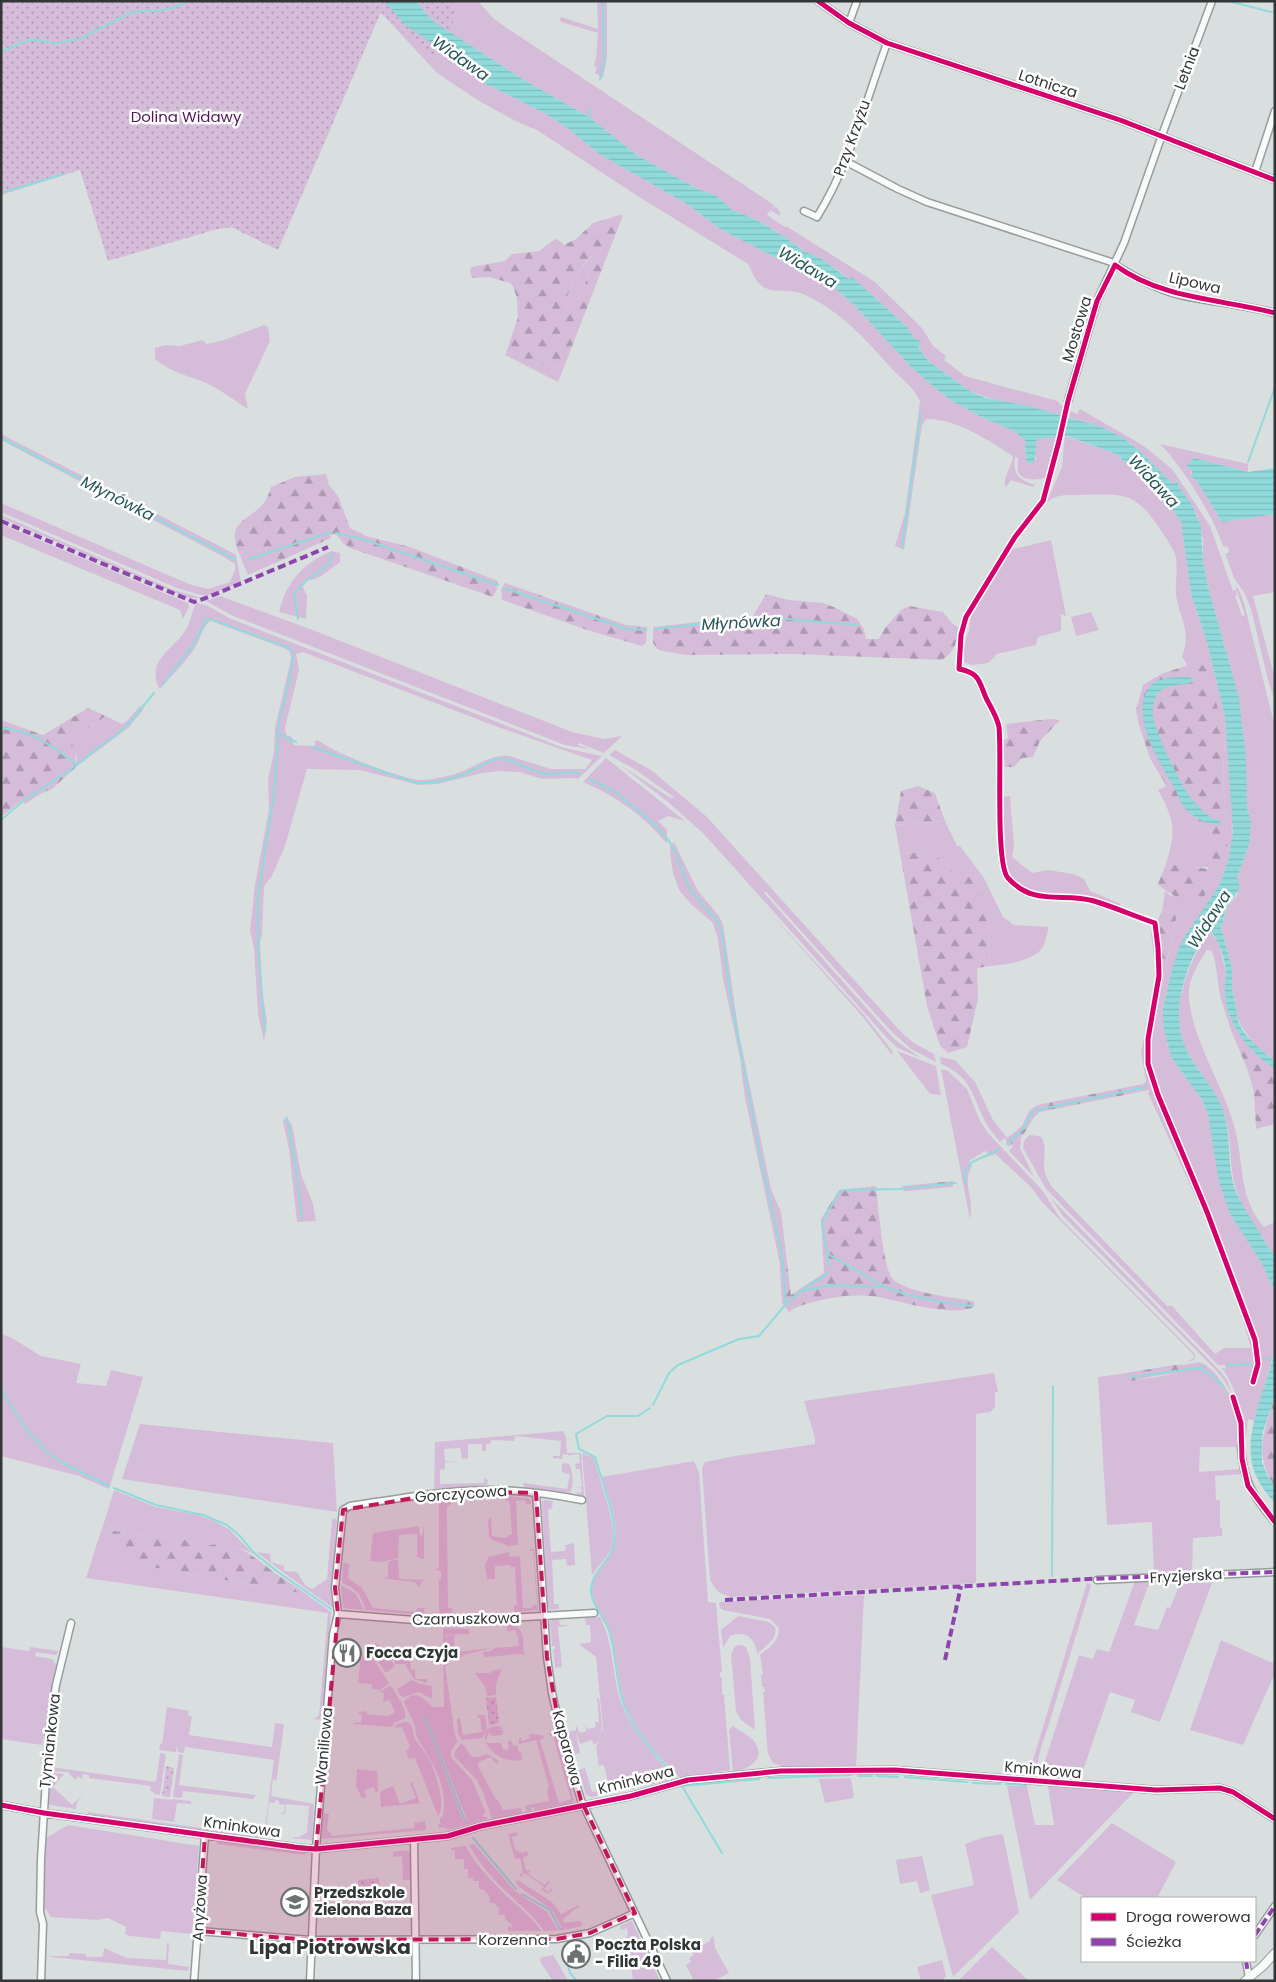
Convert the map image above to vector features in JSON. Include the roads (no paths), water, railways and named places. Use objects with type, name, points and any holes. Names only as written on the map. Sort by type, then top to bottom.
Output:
[{"type":"street","name":"Lotnicza","points":[[818,1],[848,23],[887,43],[1162,135],[1275,180]]},
{"type":"street","points":[[848,23],[857,1]]},
{"type":"street","name":"Letnia","points":[[1162,135],[1212,1]]},
{"type":"street","name":"Przy Krzyżu","points":[[804,211],[817,217],[828,199],[845,161],[887,43]]},
{"type":"street","points":[[1255,172],[1275,111]]},
{"type":"street","name":"Mostowa","points":[[1068,401],[1097,301],[1115,265],[1162,135]]},
{"type":"street","name":"Lipowa","points":[[845,161],[927,202],[1102,259],[1124,272],[1178,295],[1250,306],[1275,313]]},
{"type":"street","points":[[1241,1447],[1248,1486],[1275,1522]]},
{"type":"street","name":"Gorczycowa","points":[[342,1511],[350,1506],[454,1492],[491,1490],[536,1493],[582,1500]]},
{"type":"street","name":"Kaparowa","points":[[536,1493],[547,1657],[558,1719],[572,1775],[584,1805],[667,1981]]},
{"type":"street","name":"Waniliowa","points":[[310,1981],[316,1849],[333,1634],[338,1614],[335,1588],[342,1511]]},
{"type":"street","name":"Fryzjerska","points":[[1097,1580],[1275,1572]]},
{"type":"street","name":"Czarnuszkowa","points":[[338,1614],[432,1622],[594,1613]]},
{"type":"street","name":"Tymiankowa","points":[[41,1981],[43,1924],[40,1912],[49,1728],[56,1685],[71,1623]]},
{"type":"street","name":"Kminkowa","points":[[1,1805],[44,1813],[316,1849],[448,1836],[481,1826],[631,1796],[688,1780],[781,1771],[895,1770],[1156,1790],[1220,1788],[1232,1792],[1275,1819]]},
{"type":"street","name":"Anyżowa","points":[[194,1981],[205,1835]]},
{"type":"street","points":[[414,1840],[416,1981]]},
{"type":"street","points":[[1256,1934],[1275,1906]]},
{"type":"street","name":"Korzenna","points":[[198,1931],[312,1940],[563,1939],[590,1933],[635,1913]]},
{"type":"street","points":[[1247,1980],[1275,1953]]},
{"type":"street","points":[[1246,1962],[1247,1980]]},
{"type":"water","name":"Widawa","points":[[384,1],[416,1],[433,21],[524,80],[589,117],[638,156],[698,189],[717,196],[732,210],[757,220],[802,250],[823,260],[849,279],[852,277],[906,326],[915,339],[920,341],[921,345],[918,346],[927,360],[971,392],[986,398],[1028,406],[1099,426],[1123,438],[1141,452],[1173,484],[1178,481],[1179,487],[1192,505],[1201,527],[1203,561],[1208,587],[1239,698],[1246,758],[1247,808],[1251,822],[1249,844],[1237,878],[1240,888],[1227,907],[1221,928],[1232,968],[1232,988],[1237,1019],[1250,1040],[1275,1061],[1275,1069],[1257,1055],[1241,1037],[1230,1017],[1225,995],[1226,972],[1224,961],[1219,944],[1209,930],[1200,943],[1186,974],[1179,1007],[1179,1024],[1189,1055],[1219,1100],[1222,1108],[1227,1127],[1230,1167],[1234,1187],[1245,1209],[1274,1256],[1275,1292],[1262,1264],[1230,1214],[1219,1182],[1208,1114],[1202,1100],[1171,1057],[1163,1025],[1163,1009],[1179,948],[1219,886],[1229,858],[1233,831],[1225,717],[1207,642],[1191,594],[1181,521],[1158,492],[1116,454],[1067,436],[1057,435],[1053,438],[1037,439],[1033,464],[1026,461],[1025,440],[1014,431],[983,418],[952,401],[935,388],[910,366],[854,305],[835,288],[720,229],[687,204],[599,154],[569,129],[546,114],[484,83],[405,25]]},
{"type":"water","points":[[1194,458],[1248,472],[1275,468],[1275,514],[1222,522],[1196,480],[1190,476],[1192,470],[1186,466]]},
{"type":"water","points":[[1179,677],[1193,679],[1191,683],[1169,687],[1158,693],[1153,707],[1155,724],[1168,757],[1190,797],[1212,819],[1220,819],[1219,825],[1199,819],[1183,806],[1155,753],[1144,724],[1144,697],[1150,686],[1160,680]]},
{"type":"water","points":[[1275,1347],[1275,1397],[1263,1431],[1262,1462],[1267,1475],[1275,1487],[1275,1503],[1263,1488],[1254,1471],[1251,1454],[1251,1436]]},
{"type":"waterway","points":[[1,52],[23,42],[33,40],[58,43],[80,39],[124,16],[138,11],[157,11],[172,8],[189,1]]},
{"type":"waterway","points":[[600,80],[604,61],[603,1]]},
{"type":"waterway","points":[[1228,1],[1275,13]]},
{"type":"waterway","points":[[588,119],[591,109]]},
{"type":"waterway","points":[[1,193],[64,174]]},
{"type":"waterway","points":[[1248,462],[1275,387]]},
{"type":"waterway","points":[[902,548],[921,412]]},
{"type":"waterway","name":"Młynówka","points":[[1,438],[235,559]]},
{"type":"waterway","name":"Młynówka","points":[[249,559],[331,532]]},
{"type":"waterway","name":"Młynówka","points":[[336,533],[362,539],[498,585]]},
{"type":"waterway","points":[[298,619],[294,594],[307,580],[328,565],[332,553]]},
{"type":"waterway","name":"Młynówka","points":[[504,588],[627,629],[646,630]]},
{"type":"waterway","name":"Młynówka","points":[[655,629],[764,617],[857,625]]},
{"type":"waterway","points":[[162,685],[194,644],[207,618],[287,647],[293,652],[291,673],[279,723],[274,794],[258,895],[258,947],[265,1031]]},
{"type":"waterway","points":[[1,820],[23,801],[67,772],[126,727],[154,693]]},
{"type":"waterway","points":[[1,728],[24,732],[42,740],[76,764]]},
{"type":"waterway","points":[[278,733],[296,742]]},
{"type":"waterway","points":[[312,747],[417,783],[452,778],[498,759],[509,760],[547,774],[571,772],[580,774]]},
{"type":"waterway","points":[[590,779],[615,792],[652,822],[669,841],[690,890],[718,922],[722,933],[730,993],[760,1155],[782,1255],[786,1304]]},
{"type":"waterway","points":[[1007,1144],[1024,1128],[1031,1113],[1037,1110],[1146,1087]]},
{"type":"waterway","points":[[287,1118],[295,1161],[302,1218]]},
{"type":"waterway","points":[[965,1183],[964,1172],[972,1162],[999,1150]]},
{"type":"waterway","points":[[829,1266],[822,1222],[840,1191],[899,1189],[956,1183]]},
{"type":"waterway","points":[[828,1254],[885,1287],[908,1295],[972,1306]]},
{"type":"waterway","points":[[653,1405],[669,1373],[678,1365],[739,1339],[759,1336],[786,1304],[808,1285],[822,1278],[828,1272]]},
{"type":"waterway","points":[[802,1291],[832,1285],[882,1287]]},
{"type":"waterway","points":[[1265,1359],[1275,1360]]},
{"type":"waterway","points":[[1228,1365],[1251,1364]]},
{"type":"waterway","points":[[1131,1377],[1205,1367]]},
{"type":"waterway","points":[[1198,1368],[1212,1375],[1223,1387]]},
{"type":"waterway","points":[[1052,1576],[1053,1386]]},
{"type":"waterway","points":[[1,1390],[27,1431],[48,1453],[63,1463],[109,1486]]},
{"type":"waterway","points":[[650,1408],[638,1416],[607,1416],[576,1434],[579,1449],[595,1457],[613,1517],[614,1541],[612,1550],[594,1578],[591,1590],[592,1595],[611,1636],[619,1687],[630,1718],[643,1739],[676,1777]]},
{"type":"waterway","points":[[114,1488],[156,1505],[203,1515],[227,1525],[240,1536],[253,1552],[331,1609]]},
{"type":"waterway","points":[[425,1717],[465,1821]]},
{"type":"waterway","points":[[768,1778],[851,1775]]},
{"type":"waterway","points":[[858,1776],[872,1776]]},
{"type":"waterway","points":[[877,1776],[898,1777]]},
{"type":"waterway","points":[[905,1777],[967,1782]]},
{"type":"waterway","points":[[722,1853],[682,1786],[759,1779]]},
{"type":"waterway","points":[[973,1783],[1000,1784]]},
{"type":"waterway","points":[[1006,1784],[1026,1785]]},
{"type":"waterway","points":[[473,1838],[516,1889]]},
{"type":"waterway","points":[[522,1894],[550,1910],[560,1929]]},
{"type":"waterway","points":[[565,1953],[570,1973],[577,1981]]},
{"type":"place","name":"Focca Czyja","points":[[347,1653]]},
{"type":"place","name":"Przedszkole Zielona Baza","points":[[295,1902]]},
{"type":"place","name":"Poczta Polska - Filia 49","points":[[576,1954]]},
{"type":"district","name":"Lipa Piotrowska","points":[[330,1947]]},
{"type":"park label","name":"Dolina Widawy","points":[[186,117]]}]
